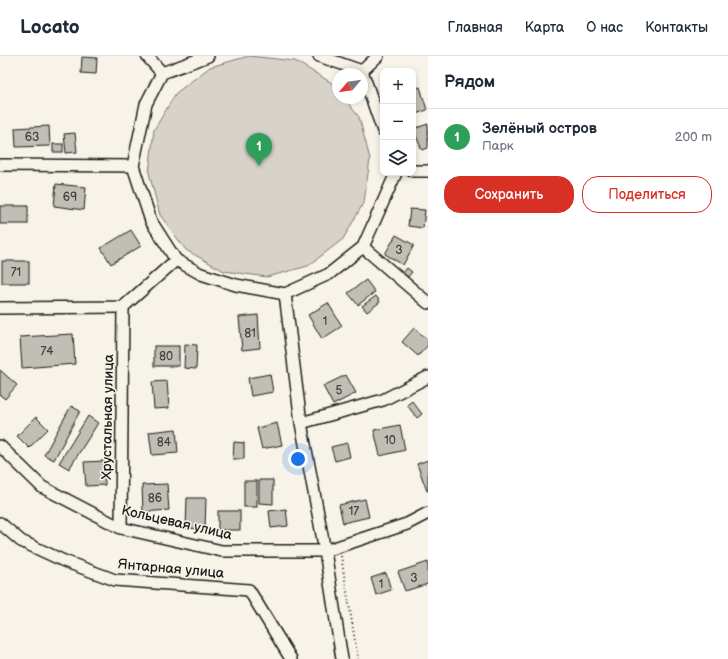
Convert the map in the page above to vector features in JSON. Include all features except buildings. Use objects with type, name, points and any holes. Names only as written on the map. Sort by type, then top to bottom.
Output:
[{"type":"street","points":[[147,56],[162,73]]},
{"type":"street","points":[[208,56],[162,73],[146,104],[133,166],[151,221],[176,260],[208,276],[236,285],[285,294],[329,274],[363,247],[395,176]]},
{"type":"street","points":[[319,56],[353,68]]},
{"type":"street","points":[[365,68],[378,56]]},
{"type":"street","points":[[368,88],[380,122]]},
{"type":"street","points":[[0,165],[133,166]]},
{"type":"street","points":[[416,171],[428,171]]},
{"type":"street","points":[[363,247],[428,303]]},
{"type":"street","points":[[0,308],[123,307],[176,260]]},
{"type":"street","points":[[285,294],[301,423],[325,551],[342,659]]},
{"type":"street","name":"Хрустальная улица","points":[[121,528],[123,307]]},
{"type":"street","points":[[301,423],[383,400],[428,377]]},
{"type":"street","name":"Кольцевая улица","points":[[0,446],[42,487],[121,528],[222,551],[325,551],[408,524],[428,513]]},
{"type":"street","name":"Янтарная улица","points":[[0,522],[21,541],[64,562],[114,580],[249,590],[291,659]]},
{"type":"path","points":[[340,547],[358,659]]},
{"type":"shaded area","points":[[249,56],[295,61],[332,83],[332,104],[349,104],[359,117],[370,159],[364,202],[343,239],[308,266],[267,277],[224,271],[186,250],[160,215],[149,173],[154,130],[176,93],[210,67]]},
{"type":"place","name":"Зелёный остров","points":[[259,166]]}]
